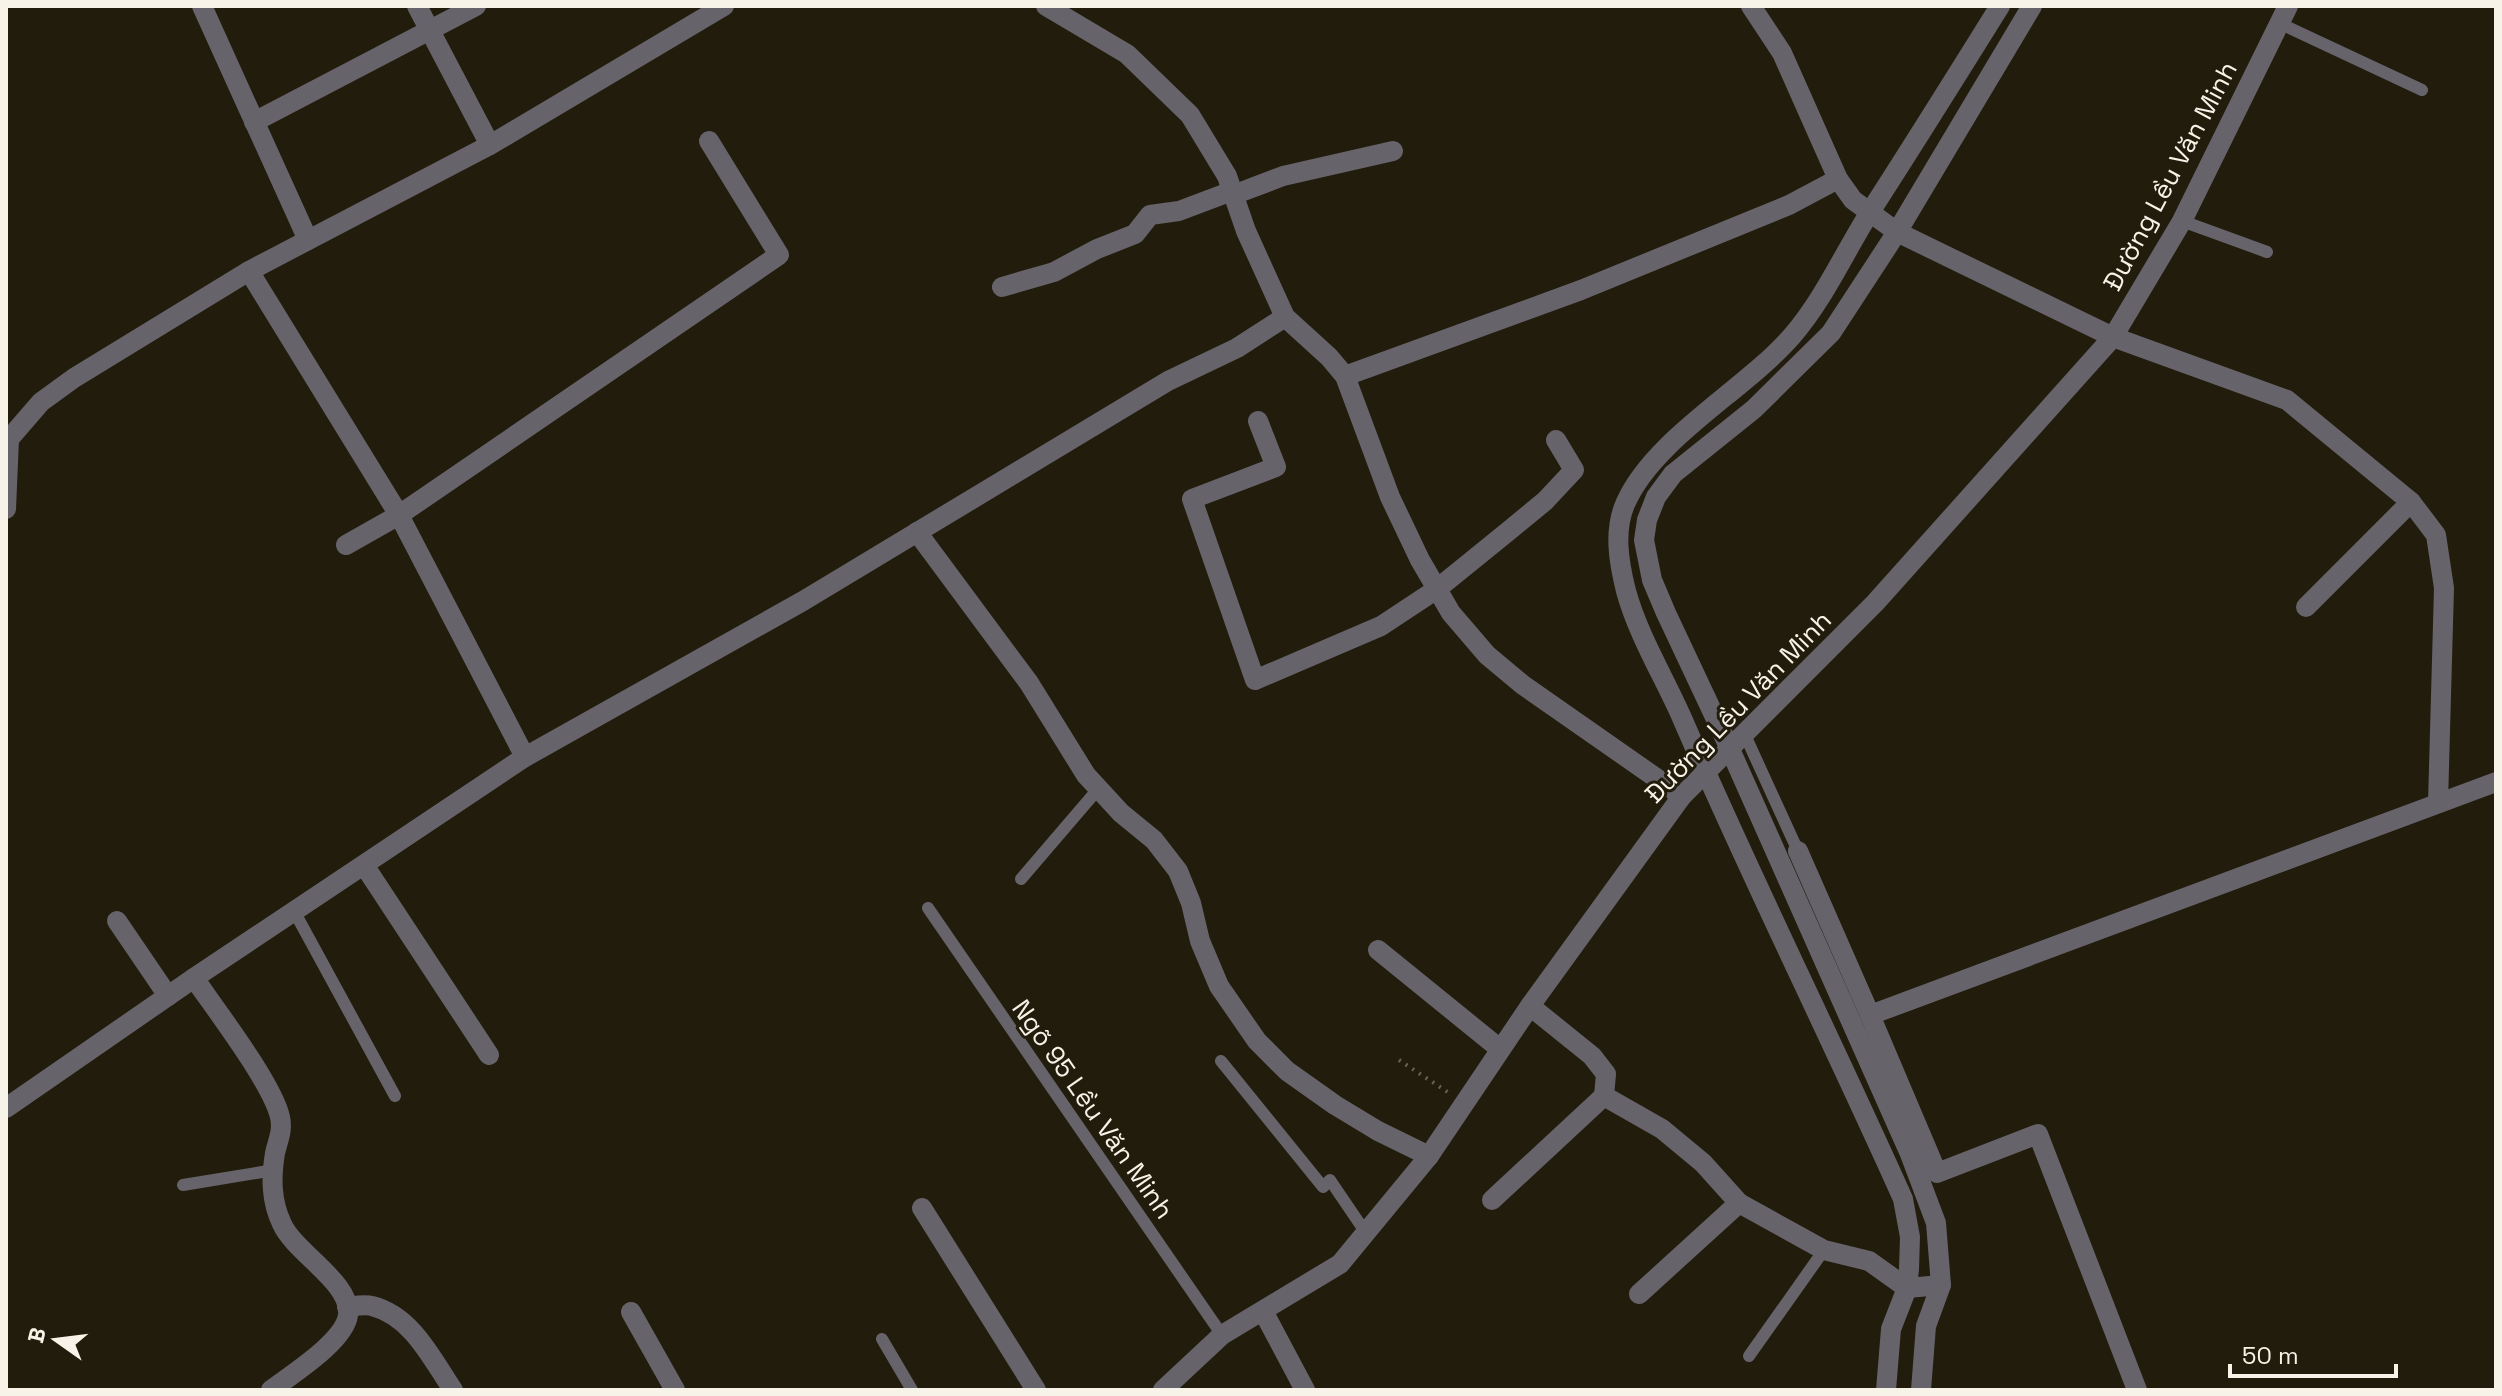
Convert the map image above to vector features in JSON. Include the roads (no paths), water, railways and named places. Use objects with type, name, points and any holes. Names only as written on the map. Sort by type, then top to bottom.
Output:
[{"type":"street","points":[[202,6],[308,240]]},
{"type":"street","points":[[417,6],[490,145]]},
{"type":"street","points":[[254,122],[476,6]]},
{"type":"street","points":[[6,509],[7,438],[41,402],[74,378],[249,271],[490,145],[724,6]]},
{"type":"street","points":[[1046,6],[1127,54],[1190,115],[1227,176],[1246,231],[1285,317],[1345,376],[1390,497],[1451,613],[1487,655],[1523,685],[1682,796]]},
{"type":"street","points":[[1751,6],[1782,53],[1838,179],[1853,200],[1869,214],[1897,232],[2113,337],[2287,400],[2411,502],[2436,535],[2444,588],[2438,803]]},
{"type":"street","points":[[1886,1390],[1891,1329],[1907,1288],[1910,1237],[1903,1199],[1704,773],[1627,595],[1618,536],[1624,505],[1640,479],[1675,440],[1768,361],[1800,327],[2000,6]]},
{"type":"street","points":[[1921,1390],[1926,1326],[1941,1285],[1936,1223],[1737,741],[1652,580],[1644,540],[1647,520],[1656,497],[1673,474],[1791,374],[1831,333],[1897,232],[2032,6]]},
{"type":"street","name":"Đường Lều Văn Minh","points":[[1163,1390],[1222,1335],[1340,1264],[1429,1156],[1530,1006],[1682,796],[1875,603],[2113,337],[2182,221],[2283,14]]},
{"type":"street","points":[[346,545],[399,515],[779,255],[709,141]]},
{"type":"street","points":[[1002,287],[1054,272],[1097,249],[1135,234],[1150,215],[1179,211],[1283,176],[1393,151]]},
{"type":"street","points":[[1345,376],[1595,284],[1789,205],[1838,179]]},
{"type":"street","points":[[249,271],[399,515],[525,757]]},
{"type":"street","points":[[6,1108],[525,757],[803,601],[1168,381],[1237,348],[1285,317]]},
{"type":"street","points":[[1710,410],[1727,430]]},
{"type":"street","points":[[1258,421],[1276,467],[1192,499],[1255,680],[1381,626],[1437,589],[1545,501],[1574,470],[1556,440]]},
{"type":"street","points":[[2306,607],[2411,502]]},
{"type":"street","points":[[917,532],[1029,683],[1086,775],[1121,813],[1154,840],[1178,871],[1191,903],[1200,941],[1219,986],[1257,1041],[1287,1071],[1335,1105],[1429,1156]]},
{"type":"street","points":[[1870,1015],[2496,782]]},
{"type":"street","points":[[1798,851],[1937,1173],[2038,1134],[2137,1390]]},
{"type":"street","points":[[364,865],[489,1055]]},
{"type":"street","points":[[117,921],[168,996]]},
{"type":"street","points":[[1378,950],[1500,1049]]},
{"type":"street","points":[[194,978],[276,1106],[281,1132],[274,1170],[274,1207],[284,1229],[346,1297],[348,1313],[344,1329],[271,1390]]},
{"type":"street","points":[[1492,1200],[1604,1096],[1606,1074],[1592,1056],[1530,1006]]},
{"type":"street","points":[[1604,1096],[1662,1129],[1703,1163],[1739,1203],[1824,1250],[1869,1261],[1907,1288],[1941,1285]]},
{"type":"street","points":[[1639,1294],[1739,1203]]},
{"type":"street","points":[[922,1208],[1036,1390]]},
{"type":"street","points":[[347,1307],[370,1304],[406,1325],[453,1390]]},
{"type":"street","points":[[1263,1311],[1305,1390]]},
{"type":"street","points":[[631,1312],[675,1390]]},
{"type":"lane","points":[[2283,14],[2422,90]]},
{"type":"lane","points":[[2182,221],[2267,252]]},
{"type":"lane","points":[[1737,741],[1798,851]]},
{"type":"lane","points":[[1021,879],[1099,788]]},
{"type":"lane","name":"Ngõ 95 Lều Văn Minh","points":[[928,908],[1222,1335]]},
{"type":"lane","points":[[294,911],[395,1096]]},
{"type":"lane","points":[[1221,1061],[1323,1187],[1330,1180],[1366,1233]]},
{"type":"lane","points":[[183,1185],[274,1170]]},
{"type":"lane","points":[[1749,1356],[1824,1250]]},
{"type":"lane","points":[[882,1339],[912,1390]]}]
